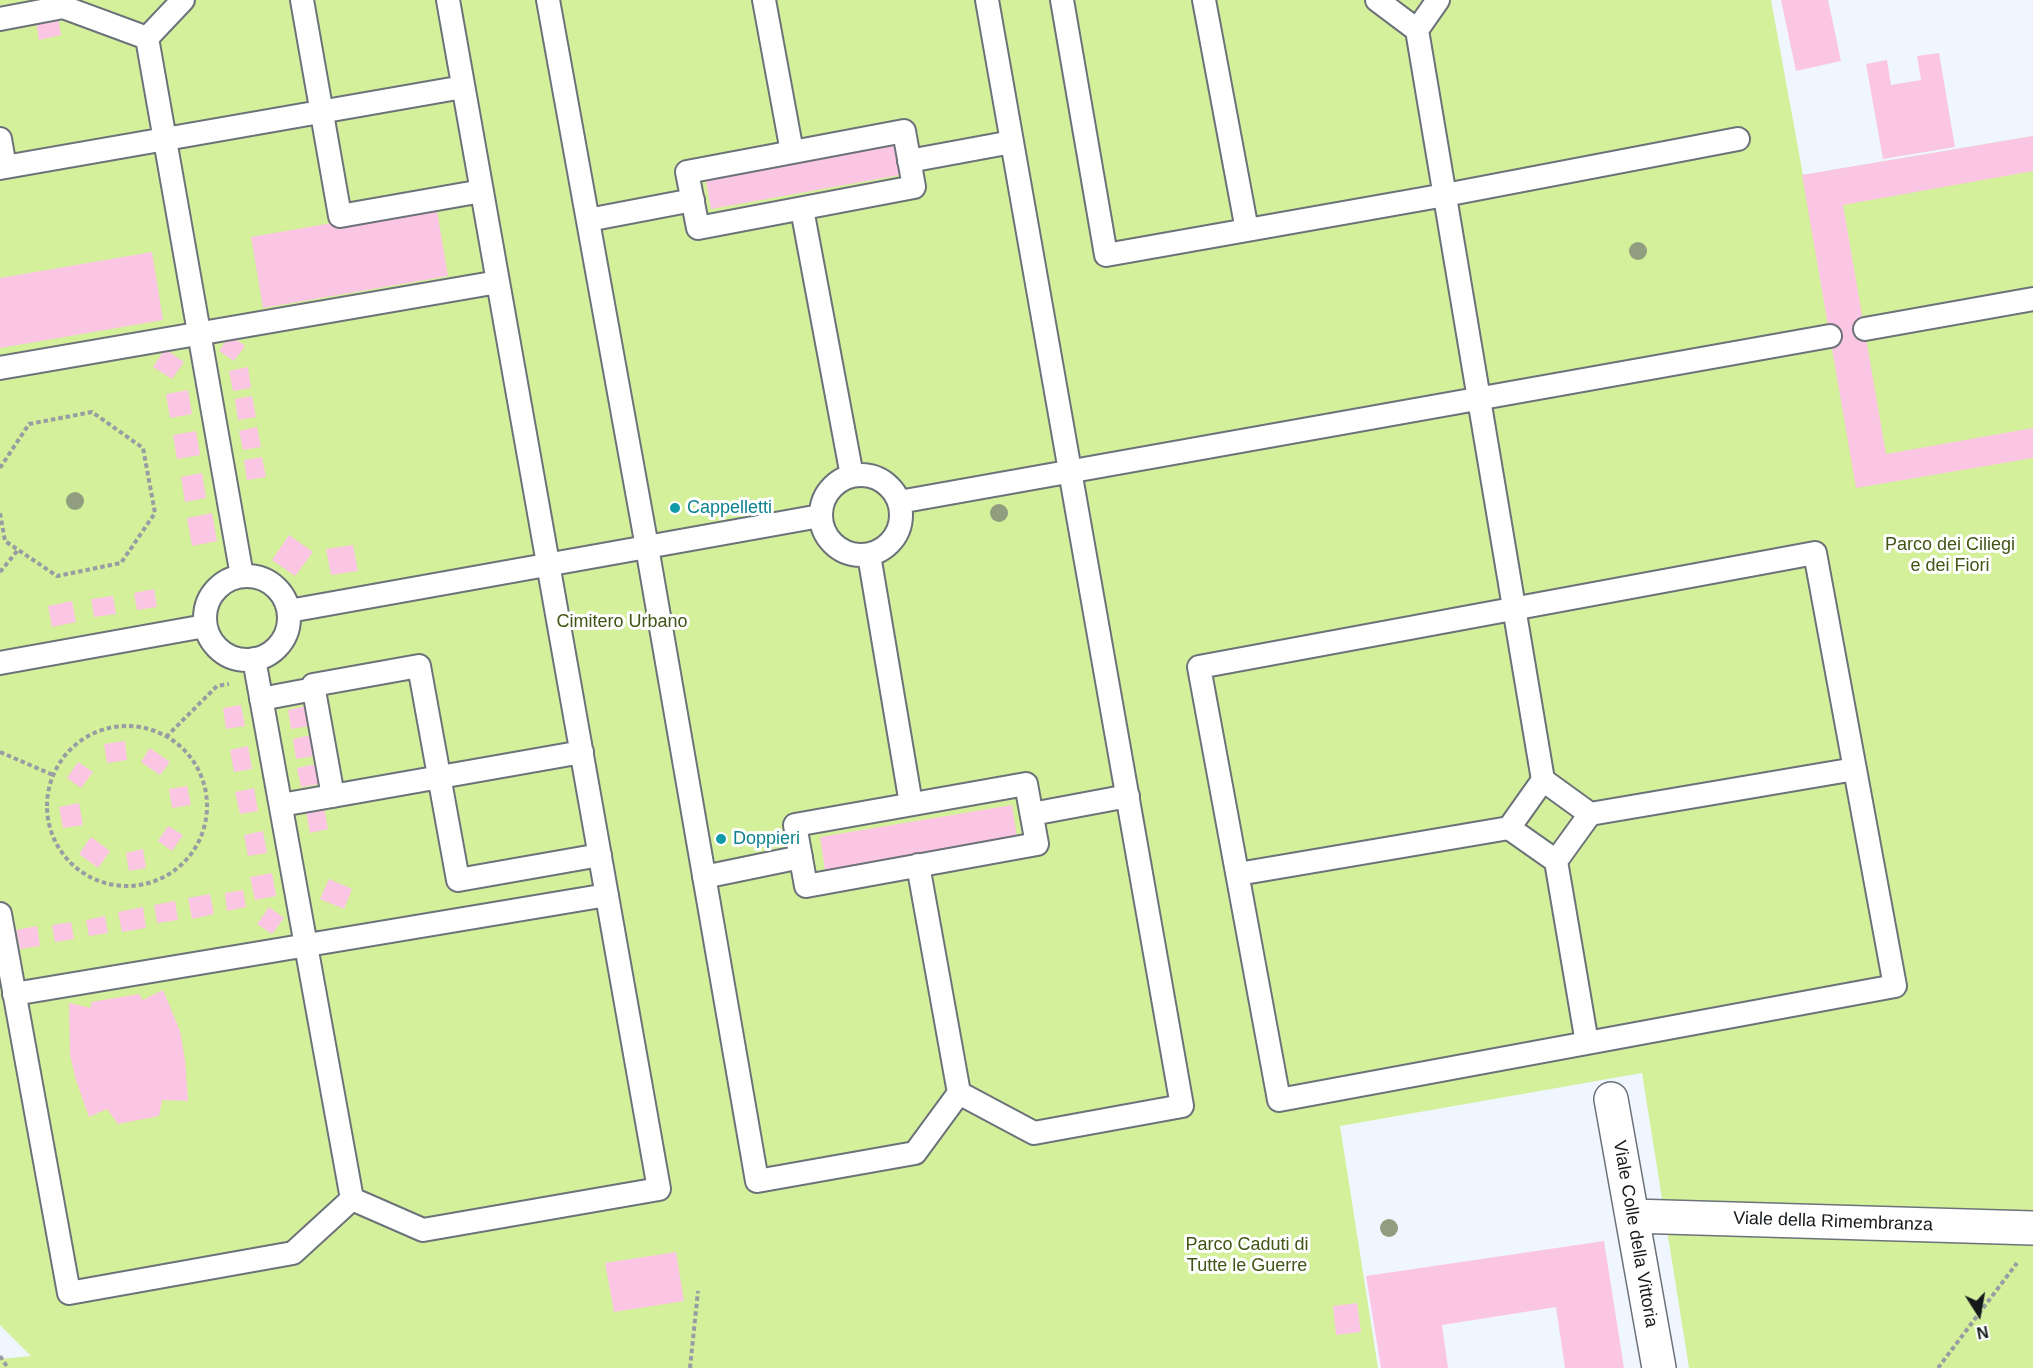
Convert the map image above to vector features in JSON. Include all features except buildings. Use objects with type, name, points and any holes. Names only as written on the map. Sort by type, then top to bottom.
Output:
[{"type":"street","name":"Viale Colle della Vittoria","points":[[1611,1099],[1659,1368]]},
{"type":"street","name":"Viale della Rimembranza","points":[[1632,1216],[2033,1228]]},
{"type":"lane","points":[[147,38],[183,0]]},
{"type":"lane","points":[[302,0],[340,216],[482,191]]},
{"type":"lane","points":[[352,1199],[423,1230],[659,1188],[448,0]]},
{"type":"lane","points":[[548,0],[647,547],[757,1181],[915,1153],[959,1093],[918,865]]},
{"type":"lane","points":[[764,0],[792,152]]},
{"type":"lane","points":[[959,1093],[1034,1133],[1182,1106],[987,0]]},
{"type":"lane","points":[[1062,0],[1106,255],[1444,195],[1738,139]]},
{"type":"lane","points":[[1204,0],[1247,230]]},
{"type":"lane","points":[[1377,0],[1417,30],[1543,780],[1590,814]]},
{"type":"lane","points":[[1417,30],[1438,0]]},
{"type":"lane","points":[[0,19],[63,8],[147,38]]},
{"type":"lane","points":[[147,38],[242,576]]},
{"type":"lane","points":[[0,139],[2,167],[463,87]]},
{"type":"lane","points":[[904,131],[914,188],[698,228],[687,172],[792,152],[904,131]]},
{"type":"lane","points":[[909,161],[1012,142]]},
{"type":"lane","points":[[588,220],[693,200]]},
{"type":"lane","points":[[802,208],[852,476]]},
{"type":"lane","points":[[0,368],[498,282]]},
{"type":"lane","points":[[1865,329],[2033,299]]},
{"type":"lane","points":[[899,502],[1830,336]]},
{"type":"lane","points":[[852,476],[875,477],[886,483],[899,502],[901,516],[899,529],[892,541],[882,550],[869,555],[857,555],[836,547],[828,538],[820,516],[822,505],[832,486],[852,476]]},
{"type":"lane","points":[[289,611],[820,516]]},
{"type":"lane","points":[[1815,553],[1855,769],[1895,986],[1279,1100],[1200,667],[1815,553]]},
{"type":"lane","points":[[869,555],[911,804]]},
{"type":"lane","points":[[314,689],[258,679],[241,660],[228,656],[218,648],[210,639],[205,626],[205,612],[209,599],[217,588],[229,580],[242,576],[267,580],[285,599],[289,611],[289,625],[285,637],[277,648],[267,655],[258,679],[352,1199]]},
{"type":"lane","points":[[0,663],[205,626]]},
{"type":"lane","points":[[333,796],[313,685],[419,666],[458,880],[600,855]]},
{"type":"lane","points":[[280,805],[582,752]]},
{"type":"lane","points":[[1556,861],[1590,814],[1855,769]]},
{"type":"lane","points":[[1509,828],[1543,780]]},
{"type":"lane","points":[[1026,784],[1037,844],[806,886],[795,825],[911,804],[1026,784]]},
{"type":"lane","points":[[1032,814],[1128,796]]},
{"type":"lane","points":[[1238,874],[1509,828],[1556,861],[1587,1043]]},
{"type":"lane","points":[[704,877],[801,857]]},
{"type":"lane","points":[[14,994],[607,895]]},
{"type":"lane","points":[[0,914],[69,1293],[293,1253],[352,1199]]},
{"type":"path","points":[[0,468],[28,424],[92,412],[142,448],[155,513],[121,563],[57,576],[6,541],[0,513]]},
{"type":"path","points":[[0,572],[18,550]]},
{"type":"path","points":[[166,736],[217,686],[258,679]]},
{"type":"path","points":[[129,726],[148,729],[166,736],[182,748],[195,764],[203,782],[207,801],[206,821],[200,840],[189,857],[175,871],[157,880],[134,886],[111,885],[88,877],[70,862],[56,844],[48,822],[47,798],[53,775],[66,755],[83,739],[105,729],[129,726]]},
{"type":"path","points":[[0,752],[53,775]]},
{"type":"path","points":[[1938,1368],[2019,1260]]},
{"type":"path","points":[[690,1368],[698,1291]]},
{"type":"path","points":[[0,1356],[8,1368]]},
{"type":"green space","name":"Cimitero Urbano","points":[[0,0],[1771,0],[1803,175],[2033,136],[2033,1368],[1689,1368],[1642,1073],[1340,1126],[1378,1368],[0,1368],[0,1359],[31,1356],[0,1325]]},
{"type":"place","name":"Cappelletti","points":[[675,508]]},
{"type":"place","name":"Doppieri","points":[[721,839]]},
{"type":"park label","name":"Parco dei Ciliegi e dei Fiori","points":[[1950,555]]},
{"type":"park label","name":"Parco Caduti di Tutte le Guerre","points":[[1247,1255]]}]
